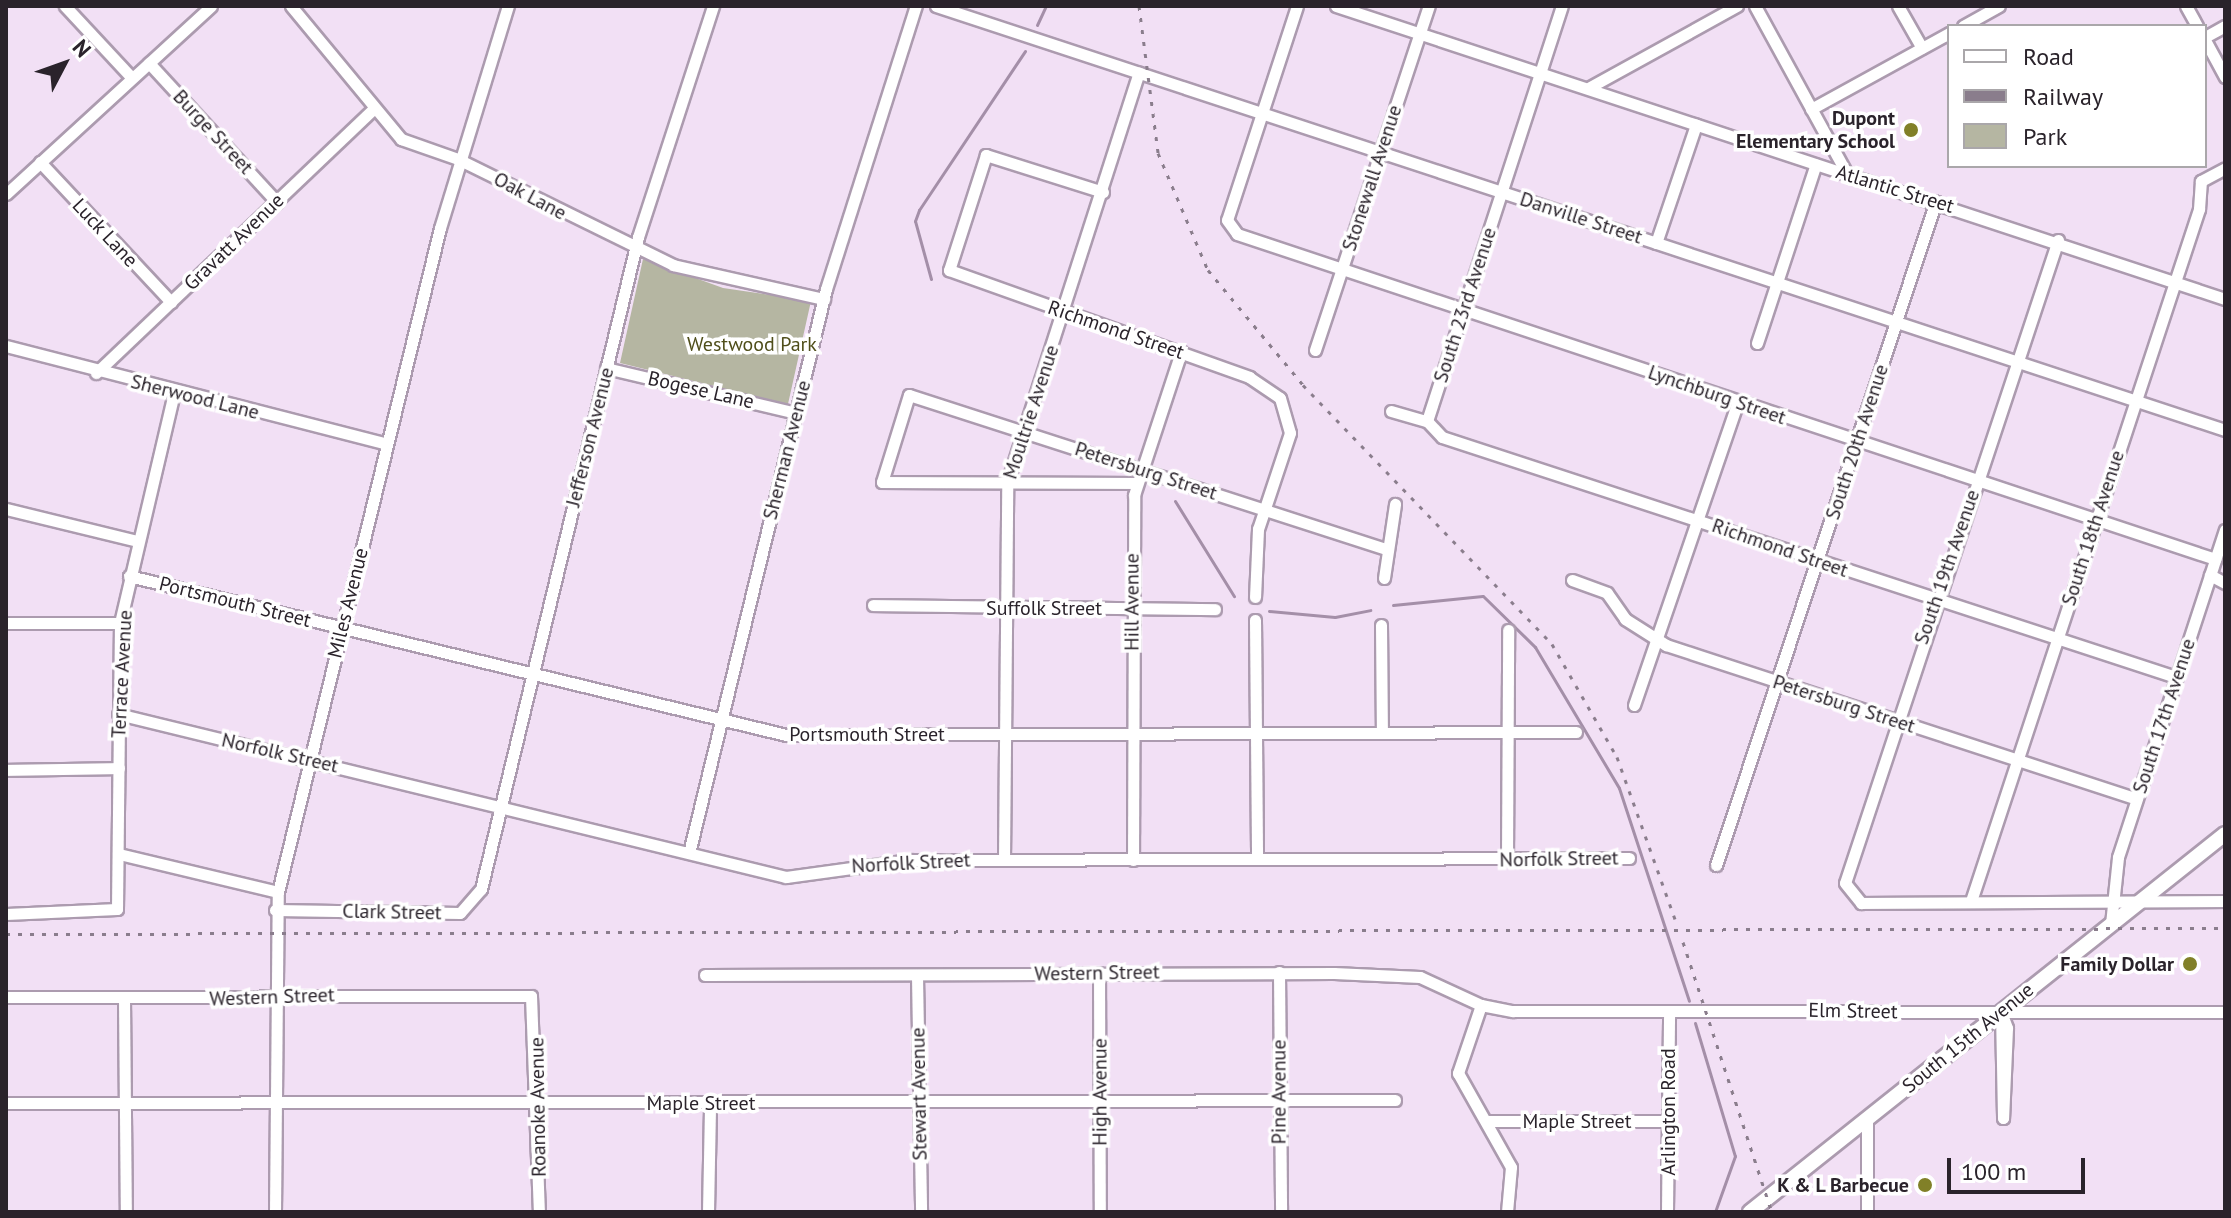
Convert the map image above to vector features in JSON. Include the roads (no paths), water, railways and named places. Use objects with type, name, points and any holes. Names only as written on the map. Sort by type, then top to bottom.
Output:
[{"type":"main road","name":"South 15th Avenue","points":[[1750,1212],[2225,834]]},
{"type":"street","points":[[65,6],[132,78]]},
{"type":"street","points":[[6,194],[211,6]]},
{"type":"street","name":"Oak Lane","points":[[291,6],[372,110],[401,139],[458,159],[636,249],[725,282],[824,299]]},
{"type":"street","name":"Miles Avenue","points":[[275,1212],[273,999],[278,892],[458,159],[508,6]]},
{"type":"street","name":"Jefferson Avenue","points":[[485,874],[636,249],[713,6]]},
{"type":"street","name":"Sherman Avenue","points":[[689,853],[824,299],[916,6]]},
{"type":"street","name":"Danville Street","points":[[936,6],[2225,430]]},
{"type":"street","points":[[1262,113],[1297,6]]},
{"type":"street","name":"Atlantic Street","points":[[1336,6],[2058,240],[2225,299]]},
{"type":"street","name":"Stonewall Avenue","points":[[1315,350],[1429,6]]},
{"type":"street","name":"South 23rd Avenue","points":[[1427,421],[1562,6]]},
{"type":"street","points":[[1590,87],[1737,6]]},
{"type":"street","points":[[1755,6],[1847,174]]},
{"type":"street","points":[[1898,6],[1922,48]]},
{"type":"street","points":[[1967,24],[1999,6]]},
{"type":"street","points":[[2186,6],[2196,24]]},
{"type":"street","points":[[2207,38],[2225,26]]},
{"type":"street","points":[[1811,109],[1947,34]]},
{"type":"street","points":[[2207,43],[2225,77]]},
{"type":"street","name":"Burge Street","points":[[149,63],[277,202]]},
{"type":"street","name":"Moultrie Avenue","points":[[1004,860],[1007,483],[1139,73]]},
{"type":"street","name":"Gravatt Avenue","points":[[96,373],[372,110]]},
{"type":"street","name":"Lynchburg Street","points":[[1262,113],[1227,220],[1237,234],[2215,559]]},
{"type":"street","points":[[1656,243],[1696,125]]},
{"type":"street","name":"Richmond Street","points":[[1103,192],[986,155],[949,270],[1249,377],[1280,398],[1290,433],[1263,509]]},
{"type":"street","name":"Luck Lane","points":[[40,162],[171,302]]},
{"type":"street","points":[[1757,343],[1816,164]]},
{"type":"street","name":"South 18th Avenue","points":[[1971,901],[2175,282],[2201,181],[2225,168]]},
{"type":"street","name":"South 20th Avenue","points":[[1716,865],[1936,201]]},
{"type":"street","name":"South 19th Avenue","points":[[1971,901],[1861,903],[1850,895],[1845,875],[2058,240]]},
{"type":"street","name":"Sherwood Lane","points":[[6,346],[96,373],[387,444]]},
{"type":"street","name":"Hill Avenue","points":[[1133,860],[1131,608],[1137,483],[1181,352]]},
{"type":"street","name":"Bogese Lane","points":[[606,368],[797,413]]},
{"type":"street","name":"Terrace Avenue","points":[[6,914],[114,912],[119,854],[120,623],[174,392]]},
{"type":"street","name":"Petersburg Street","points":[[1007,483],[882,482],[909,395],[1384,548]]},
{"type":"street","points":[[1634,705],[1738,402]]},
{"type":"street","name":"Richmond Street","points":[[1391,411],[1427,421],[1442,437],[2176,677]]},
{"type":"street","points":[[1007,483],[1137,483]]},
{"type":"street","points":[[1384,578],[1384,548],[1395,504]]},
{"type":"street","points":[[6,509],[137,541]]},
{"type":"street","points":[[1255,597],[1263,509]]},
{"type":"street","name":"South 17th Avenue","points":[[2111,924],[2110,903],[2136,799],[2225,530]]},
{"type":"street","points":[[2210,575],[2225,583]]},
{"type":"street","name":"Portsmouth Street","points":[[129,576],[532,675],[795,735],[1576,732]]},
{"type":"street","name":"Petersburg Street","points":[[1572,580],[1607,593],[1625,619],[1657,639],[1777,683],[2136,799]]},
{"type":"street","name":"Suffolk Street","points":[[873,605],[1005,609],[1215,609]]},
{"type":"street","points":[[1255,620],[1257,859]]},
{"type":"street","points":[[6,623],[120,623]]},
{"type":"street","points":[[1381,625],[1382,733]]},
{"type":"street","points":[[1507,859],[1508,630]]},
{"type":"street","name":"Norfolk Street","points":[[118,714],[786,877],[872,861],[1629,858]]},
{"type":"street","points":[[6,770],[119,768]]},
{"type":"street","points":[[119,854],[278,892]]},
{"type":"street","name":"Clark Street","points":[[275,910],[460,913],[472,906],[485,874]]},
{"type":"street","points":[[1971,901],[2225,901]]},
{"type":"street","name":"Western Street","points":[[705,975],[1279,972],[1420,977],[1481,1005]]},
{"type":"street","name":"Pine Avenue","points":[[1279,972],[1281,1212]]},
{"type":"street","name":"High Avenue","points":[[1099,973],[1100,1212]]},
{"type":"street","name":"Stewart Avenue","points":[[917,976],[921,1212]]},
{"type":"street","name":"Western Street","points":[[6,997],[273,999],[422,995],[536,1001]]},
{"type":"street","points":[[124,999],[126,1212]]},
{"type":"street","name":"Roanoke Avenue","points":[[536,1001],[539,1212]]},
{"type":"street","points":[[1481,1005],[1457,1066],[1511,1167],[1507,1212]]},
{"type":"street","name":"Elm Street","points":[[1481,1005],[1669,1012],[2225,1012]]},
{"type":"street","name":"Arlington Road","points":[[1667,1212],[1669,1012]]},
{"type":"street","points":[[2001,1012],[2007,1028],[2003,1118],[1996,1032],[2001,1012]]},
{"type":"street","name":"Maple Street","points":[[6,1103],[123,1106],[1395,1100]]},
{"type":"street","points":[[708,1212],[710,1103]]},
{"type":"street","points":[[1867,1119],[1867,1212]]},
{"type":"street","name":"Maple Street","points":[[1486,1121],[1668,1121]]},
{"type":"waterway","points":[[1037,25],[1046,6]]},
{"type":"waterway","points":[[931,279],[915,221],[919,210],[1025,51]]},
{"type":"waterway","points":[[1175,501],[1234,596]]},
{"type":"waterway","points":[[1393,605],[1483,596],[1535,647],[1619,788],[1689,1001]]},
{"type":"waterway","points":[[1269,611],[1335,617],[1370,610]]},
{"type":"waterway","points":[[1695,1023],[1735,1156],[1715,1212]]},
{"type":"railway","points":[[1139,6],[1158,153],[1208,270],[1303,385],[1552,644],[1617,757],[1676,922]]},
{"type":"railway","points":[[6,934],[2225,928]]},
{"type":"railway","points":[[1683,942],[1772,1212]]},
{"type":"place","name":"Dupont Elementary School","points":[[1911,130]]},
{"type":"place","name":"Family Dollar","points":[[2190,964]]},
{"type":"place","name":"K & L Barbecue","points":[[1925,1185]]},
{"type":"park label","name":"Westwood Park","points":[[752,344]]}]
